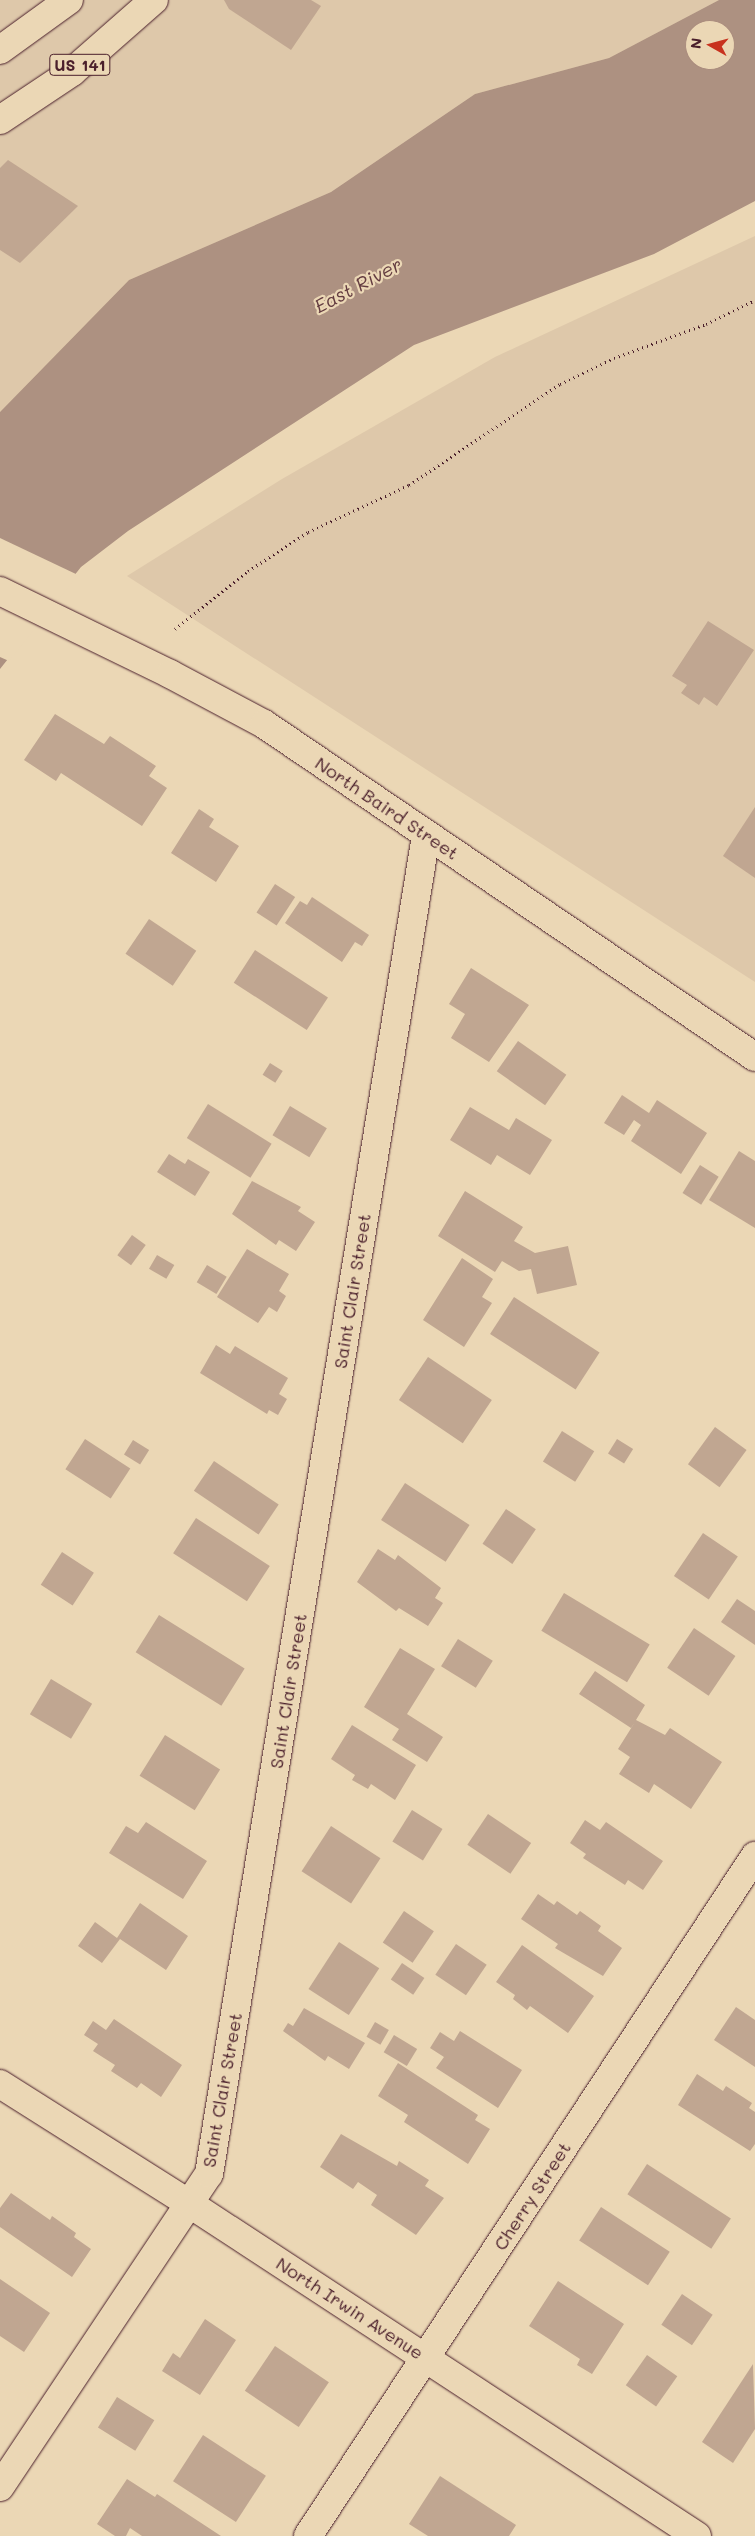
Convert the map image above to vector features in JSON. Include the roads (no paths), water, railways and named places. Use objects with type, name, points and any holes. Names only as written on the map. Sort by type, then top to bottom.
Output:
[{"type":"street","points":[[0,50],[69,0]]},
{"type":"street","name":"US 141","points":[[0,120],[72,72],[154,0]]},
{"type":"street","name":"North Baird Street","points":[[0,591],[170,674],[264,724],[426,836],[755,1057]]},
{"type":"street","name":"Saint Clair Street","points":[[0,2487],[209,2174],[426,836]]},
{"type":"street","name":"Cherry Street","points":[[308,2536],[755,1856]]},
{"type":"street","name":"North Irwin Avenue","points":[[0,2084],[190,2204],[697,2536]]},
{"type":"water","name":"East River","points":[[719,0],[755,0],[755,201],[654,254],[414,345],[128,531],[81,567],[0,669],[0,412],[129,280],[331,192],[475,94],[609,58]]}]
